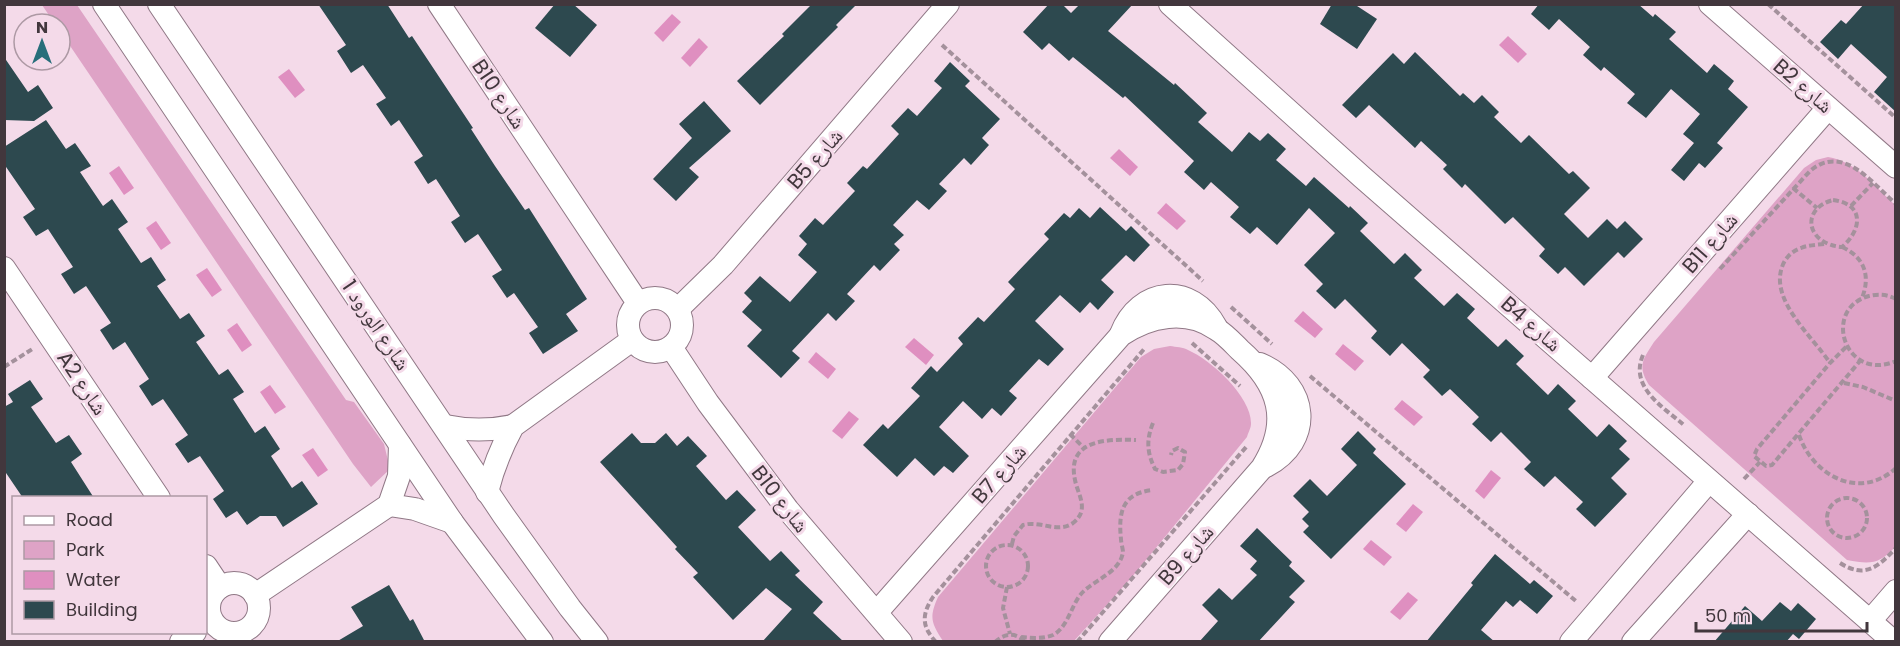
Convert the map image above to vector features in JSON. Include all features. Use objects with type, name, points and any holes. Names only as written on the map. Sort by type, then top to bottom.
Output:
[{"type":"street","points":[[104,4],[452,522],[542,642]]},
{"type":"street","name":"شارع الورود 1","points":[[159,4],[445,426],[487,492],[597,642]]},
{"type":"street","name":"B5 شارع","points":[[678,309],[723,265],[948,4]]},
{"type":"street","name":"B4 شارع","points":[[1170,4],[1362,177],[1894,642]]},
{"type":"street","name":"B2 شارع","points":[[1710,4],[1896,167]]},
{"type":"street","name":"B10 شارع","points":[[446,6],[639,303]]},
{"type":"street","name":"B11 شارع","points":[[1592,378],[1828,108]]},
{"type":"street","name":"A2 شارع","points":[[4,267],[158,496]]},
{"type":"street","name":"B7 شارع","points":[[877,612],[1121,335],[1126,320],[1150,299],[1166,295],[1182,297],[1197,303],[1209,315],[1217,329],[1255,362]]},
{"type":"street","points":[[648,298],[660,298],[670,302],[678,309],[682,319],[682,330],[678,340],[670,347],[650,352],[640,348],[632,340],[627,320],[631,310],[639,303],[648,298]]},
{"type":"street","points":[[445,426],[467,431],[490,431],[513,426],[632,340]]},
{"type":"street","name":"B10 شارع","points":[[670,347],[708,403],[788,510],[901,642]]},
{"type":"street","name":"B9 شارع","points":[[1110,642],[1262,468],[1274,446],[1278,420],[1276,401],[1270,383],[1255,362]]},
{"type":"street","points":[[487,492],[497,458],[513,426]]},
{"type":"street","points":[[255,595],[388,505],[399,476],[400,445]]},
{"type":"street","points":[[1571,642],[1709,481]]},
{"type":"street","points":[[388,505],[415,509],[452,522]]},
{"type":"street","points":[[1633,642],[1748,514]]},
{"type":"street","points":[[207,568],[220,587]]},
{"type":"street","points":[[207,616],[213,594],[220,587],[229,583],[239,583],[248,588],[255,595],[259,604],[252,635],[228,633],[207,627]]},
{"type":"street","points":[[1870,621],[1896,591]]},
{"type":"path","points":[[1768,4],[1896,118]]},
{"type":"path","points":[[926,31],[1206,283]]},
{"type":"path","points":[[1715,274],[1793,188],[1816,166],[1824,162],[1835,160],[1850,165],[1896,204]]},
{"type":"path","points":[[1851,207],[1873,183]]},
{"type":"path","points":[[1793,188],[1817,208]]},
{"type":"path","points":[[1824,244],[1816,237],[1812,228],[1812,217],[1817,208],[1833,200],[1851,207],[1857,216],[1857,228],[1852,239],[1842,247]]},
{"type":"path","points":[[1830,363],[1821,349],[1800,326],[1786,303],[1780,279],[1784,260],[1800,248],[1824,244],[1842,247],[1860,259],[1865,269],[1867,280],[1862,298]]},
{"type":"path","points":[[1896,299],[1877,294],[1862,298],[1851,307],[1844,319],[1842,333],[1846,347],[1860,361],[1873,366],[1887,365],[1896,361]]},
{"type":"path","points":[[1223,299],[1276,348]]},
{"type":"path","points":[[4,367],[51,337]]},
{"type":"path","points":[[1182,337],[1246,390]]},
{"type":"path","points":[[936,642],[926,626],[924,615],[933,597],[1149,343]]},
{"type":"path","points":[[1846,347],[1754,453],[1760,462],[1768,467],[1772,465],[1844,383],[1860,361]]},
{"type":"path","points":[[1645,352],[1640,369],[1644,387],[1686,427]]},
{"type":"path","points":[[1304,371],[1593,616]]},
{"type":"path","points":[[1844,383],[1863,387],[1896,401]]},
{"type":"path","points":[[1153,423],[1148,433],[1148,453],[1155,469],[1163,472],[1178,470],[1183,464],[1185,452],[1178,448],[1171,455]]},
{"type":"path","points":[[1070,434],[1084,448]]},
{"type":"path","points":[[1799,434],[1810,458],[1818,467],[1840,480],[1867,483],[1880,479],[1896,468]]},
{"type":"path","points":[[1012,544],[1023,525],[1039,522],[1064,527],[1077,518],[1083,503],[1075,481],[1074,469],[1077,458],[1084,448],[1095,441],[1107,439],[1136,441]]},
{"type":"path","points":[[1077,642],[1251,441]]},
{"type":"path","points":[[1744,479],[1760,462]]},
{"type":"path","points":[[1736,471],[1753,486]]},
{"type":"path","points":[[995,642],[1001,636],[1010,634],[1021,637],[1043,637],[1054,634],[1062,627],[1080,595],[1090,585],[1108,574],[1119,561],[1123,552],[1120,528],[1124,505],[1140,492],[1153,490]]},
{"type":"path","points":[[1848,498],[1863,506],[1867,514],[1866,524],[1861,533],[1843,538],[1834,533],[1828,525],[1827,515],[1838,500],[1848,498]]},
{"type":"path","points":[[1012,544],[1024,553],[1028,561],[1028,571],[1024,579],[1016,585],[1007,587],[998,585],[987,570],[987,560],[991,552],[999,546],[1012,544]]},
{"type":"path","points":[[1839,562],[1848,568],[1870,569],[1881,564],[1896,548]]},
{"type":"path","points":[[1007,587],[1003,608],[1010,634]]},
{"type":"path","points":[[1021,637],[1025,642]]},
{"type":"green space","points":[[42,5],[77,5],[346,400],[354,402],[384,444],[390,469],[371,487],[353,464],[72,49],[72,12],[47,12]]},
{"type":"green space","points":[[1828,157],[1838,159],[1856,169],[1895,205],[1895,547],[1884,557],[1873,562],[1847,560],[1649,385],[1642,368],[1644,358],[1654,342],[1804,168],[1816,160]]},
{"type":"green space","points":[[1170,346],[1184,348],[1208,362],[1238,391],[1250,413],[1251,426],[1247,437],[1132,577],[1074,641],[943,641],[932,615],[938,597],[1141,357],[1154,349]]},
{"type":"water","points":[[672,14],[681,22],[663,42],[654,33]]},
{"type":"water","points":[[1508,36],[1527,54],[1518,63],[1499,45]]},
{"type":"water","points":[[699,38],[708,47],[690,67],[681,58]]},
{"type":"water","points":[[289,69],[305,90],[295,98],[278,77]]},
{"type":"water","points":[[1119,149],[1138,167],[1130,176],[1110,158]]},
{"type":"water","points":[[119,166],[134,188],[124,195],[109,173]]},
{"type":"water","points":[[1166,203],[1186,221],[1177,230],[1157,213]]},
{"type":"water","points":[[156,221],[171,243],[161,250],[146,228]]},
{"type":"water","points":[[207,268],[222,290],[212,297],[196,275]]},
{"type":"water","points":[[1303,311],[1323,329],[1315,338],[1294,321]]},
{"type":"water","points":[[237,323],[252,345],[242,352],[227,330]]},
{"type":"water","points":[[914,338],[934,355],[926,365],[905,347]]},
{"type":"water","points":[[1343,344],[1364,361],[1355,371],[1335,354]]},
{"type":"water","points":[[816,352],[836,369],[828,379],[808,362]]},
{"type":"water","points":[[270,385],[286,407],[275,414],[260,392]]},
{"type":"water","points":[[1402,400],[1423,417],[1414,426],[1394,409]]},
{"type":"water","points":[[849,411],[859,419],[842,439],[832,431]]},
{"type":"water","points":[[313,448],[328,470],[318,477],[302,455]]},
{"type":"water","points":[[1491,470],[1501,478],[1484,499],[1475,491]]},
{"type":"water","points":[[1413,504],[1423,512],[1406,532],[1396,524]]},
{"type":"water","points":[[1371,540],[1392,557],[1384,566],[1363,549]]},
{"type":"water","points":[[1408,592],[1418,600],[1400,620],[1390,612]]},
{"type":"building","points":[[318,4],[387,4],[409,38],[412,36],[525,210],[529,208],[587,299],[566,314],[578,331],[543,354],[529,333],[538,327],[514,293],[507,298],[492,276],[502,270],[478,234],[465,243],[451,222],[460,216],[436,179],[428,184],[414,162],[423,156],[399,120],[391,126],[376,104],[386,98],[363,65],[351,73],[337,51],[346,45]]},
{"type":"building","points":[[555,4],[573,4],[597,25],[570,57],[535,28]]},
{"type":"building","points":[[812,4],[857,4],[836,25],[838,27],[760,105],[737,81],[784,36],[782,34]]},
{"type":"building","points":[[1049,4],[1062,4],[1071,13],[1080,4],[1133,4],[1108,31],[1174,85],[1175,83],[1207,113],[1198,122],[1232,152],[1249,132],[1260,141],[1268,133],[1286,149],[1276,160],[1306,186],[1314,177],[1349,208],[1350,206],[1368,223],[1360,231],[1394,264],[1405,253],[1422,270],[1414,278],[1444,306],[1457,293],[1475,309],[1467,318],[1498,347],[1506,339],[1524,356],[1516,364],[1548,395],[1558,384],[1576,401],[1568,409],[1597,437],[1609,424],[1627,441],[1619,449],[1630,459],[1611,478],[1627,494],[1595,527],[1576,509],[1583,502],[1555,476],[1544,487],[1524,469],[1531,462],[1501,432],[1491,442],[1472,424],[1479,417],[1450,389],[1442,396],[1423,377],[1430,370],[1402,343],[1390,356],[1371,338],[1377,331],[1345,299],[1335,309],[1316,291],[1323,284],[1304,265],[1335,233],[1309,208],[1277,245],[1257,227],[1250,234],[1230,217],[1239,207],[1211,182],[1204,190],[1184,172],[1194,161],[1125,96],[1123,98],[1073,57],[1069,61],[1049,43],[1042,50],[1023,32]]},
{"type":"building","points":[[1332,4],[1354,4],[1377,19],[1357,49],[1320,24]]},
{"type":"building","points":[[1539,4],[1638,4],[1653,17],[1655,14],[1676,32],[1669,39],[1707,73],[1714,64],[1734,81],[1728,89],[1748,107],[1717,143],[1723,148],[1705,168],[1699,163],[1684,181],[1671,170],[1694,143],[1683,134],[1700,114],[1671,89],[1646,118],[1627,103],[1635,94],[1604,67],[1601,71],[1583,55],[1590,47],[1559,19],[1549,30],[1531,14]]},
{"type":"building","points":[[1864,4],[1896,4],[1896,112],[1874,92],[1887,77],[1851,44],[1838,59],[1820,42],[1841,20],[1846,24]]},
{"type":"building","points":[[1415,52],[1460,96],[1463,93],[1474,103],[1482,95],[1499,112],[1494,117],[1521,143],[1529,135],[1569,174],[1573,171],[1590,188],[1564,214],[1588,238],[1607,219],[1617,229],[1625,221],[1643,239],[1624,258],[1618,252],[1584,286],[1565,267],[1558,274],[1539,256],[1545,249],[1513,217],[1505,224],[1465,184],[1462,188],[1443,169],[1447,165],[1421,141],[1415,148],[1369,105],[1356,118],[1342,105],[1393,53],[1404,64]]},
{"type":"building","points":[[4,57],[12,72],[28,92],[38,85],[53,108],[34,121],[4,120]]},
{"type":"building","points":[[950,62],[970,81],[965,86],[1000,119],[982,138],[989,145],[971,165],[964,158],[939,184],[947,191],[929,210],[917,200],[893,225],[904,235],[894,244],[900,250],[880,271],[874,265],[847,294],[855,301],[836,321],[828,313],[792,351],[800,358],[781,378],[747,346],[762,330],[742,312],[752,301],[744,293],[760,276],[790,302],[817,272],[798,255],[807,244],[799,236],[815,218],[823,225],[855,191],[847,183],[863,166],[867,169],[899,134],[891,126],[908,108],[917,116],[942,88],[934,81]]},
{"type":"building","points":[[704,101],[731,131],[689,168],[699,177],[676,201],[653,179],[692,138],[679,124]]},
{"type":"building","points":[[46,120],[66,149],[75,143],[91,166],[80,172],[103,206],[112,199],[128,222],[118,229],[141,263],[151,257],[166,280],[157,286],[180,319],[189,313],[205,336],[196,342],[219,375],[228,369],[244,392],[233,399],[255,433],[265,426],[280,449],[271,456],[292,488],[302,481],[318,504],[283,527],[276,516],[260,516],[247,525],[237,511],[226,518],[213,499],[224,491],[200,456],[188,463],[175,444],[188,435],[163,399],[152,406],[139,386],[149,379],[125,342],[113,350],[100,330],[111,323],[86,286],[74,294],[61,274],[73,267],[48,229],[36,236],[23,217],[35,209],[4,164],[4,147]]},
{"type":"building","points":[[1100,207],[1126,231],[1131,226],[1150,245],[1134,262],[1126,255],[1101,280],[1114,292],[1098,310],[1090,302],[1080,313],[1060,295],[1035,321],[1064,349],[1048,366],[1039,359],[1009,391],[1017,398],[1001,416],[992,408],[982,419],[963,401],[939,427],[969,456],[953,473],[944,466],[934,476],[915,458],[897,477],[863,445],[883,424],[888,429],[920,396],[911,388],[931,366],[937,372],[963,344],[958,338],[978,317],[984,322],[1015,289],[1008,282],[1049,239],[1044,234],[1064,213],[1070,218],[1079,208],[1090,218]]},
{"type":"building","points":[[30,380],[43,399],[31,407],[56,443],[69,435],[82,454],[71,462],[93,496],[22,496],[4,470],[4,407],[13,402],[8,394]]},
{"type":"building","points":[[1358,431],[1376,449],[1373,453],[1406,484],[1331,559],[1303,532],[1309,526],[1302,519],[1309,512],[1293,496],[1310,479],[1327,496],[1357,465],[1341,449]]},
{"type":"building","points":[[632,433],[641,443],[655,443],[666,433],[677,446],[688,436],[707,456],[696,466],[726,500],[737,490],[756,510],[738,527],[770,561],[781,551],[800,571],[795,575],[823,602],[813,613],[844,642],[762,642],[792,609],[766,588],[733,620],[693,577],[698,573],[675,549],[677,547],[600,462]]},
{"type":"building","points":[[1257,528],[1292,562],[1289,566],[1305,581],[1289,597],[1295,602],[1258,642],[1199,642],[1218,621],[1202,605],[1219,588],[1232,600],[1257,575],[1250,569],[1257,561],[1240,546]]},
{"type":"building","points":[[1495,554],[1530,584],[1534,580],[1553,596],[1537,614],[1520,600],[1513,607],[1506,601],[1481,630],[1495,642],[1426,642],[1473,585],[1471,583]]},
{"type":"building","points":[[389,585],[410,621],[413,619],[425,642],[336,642],[363,626],[351,607]]},
{"type":"building","points":[[1780,602],[1791,611],[1798,603],[1816,619],[1799,639],[1793,634],[1786,642],[1714,642],[1745,606],[1762,621]]}]
